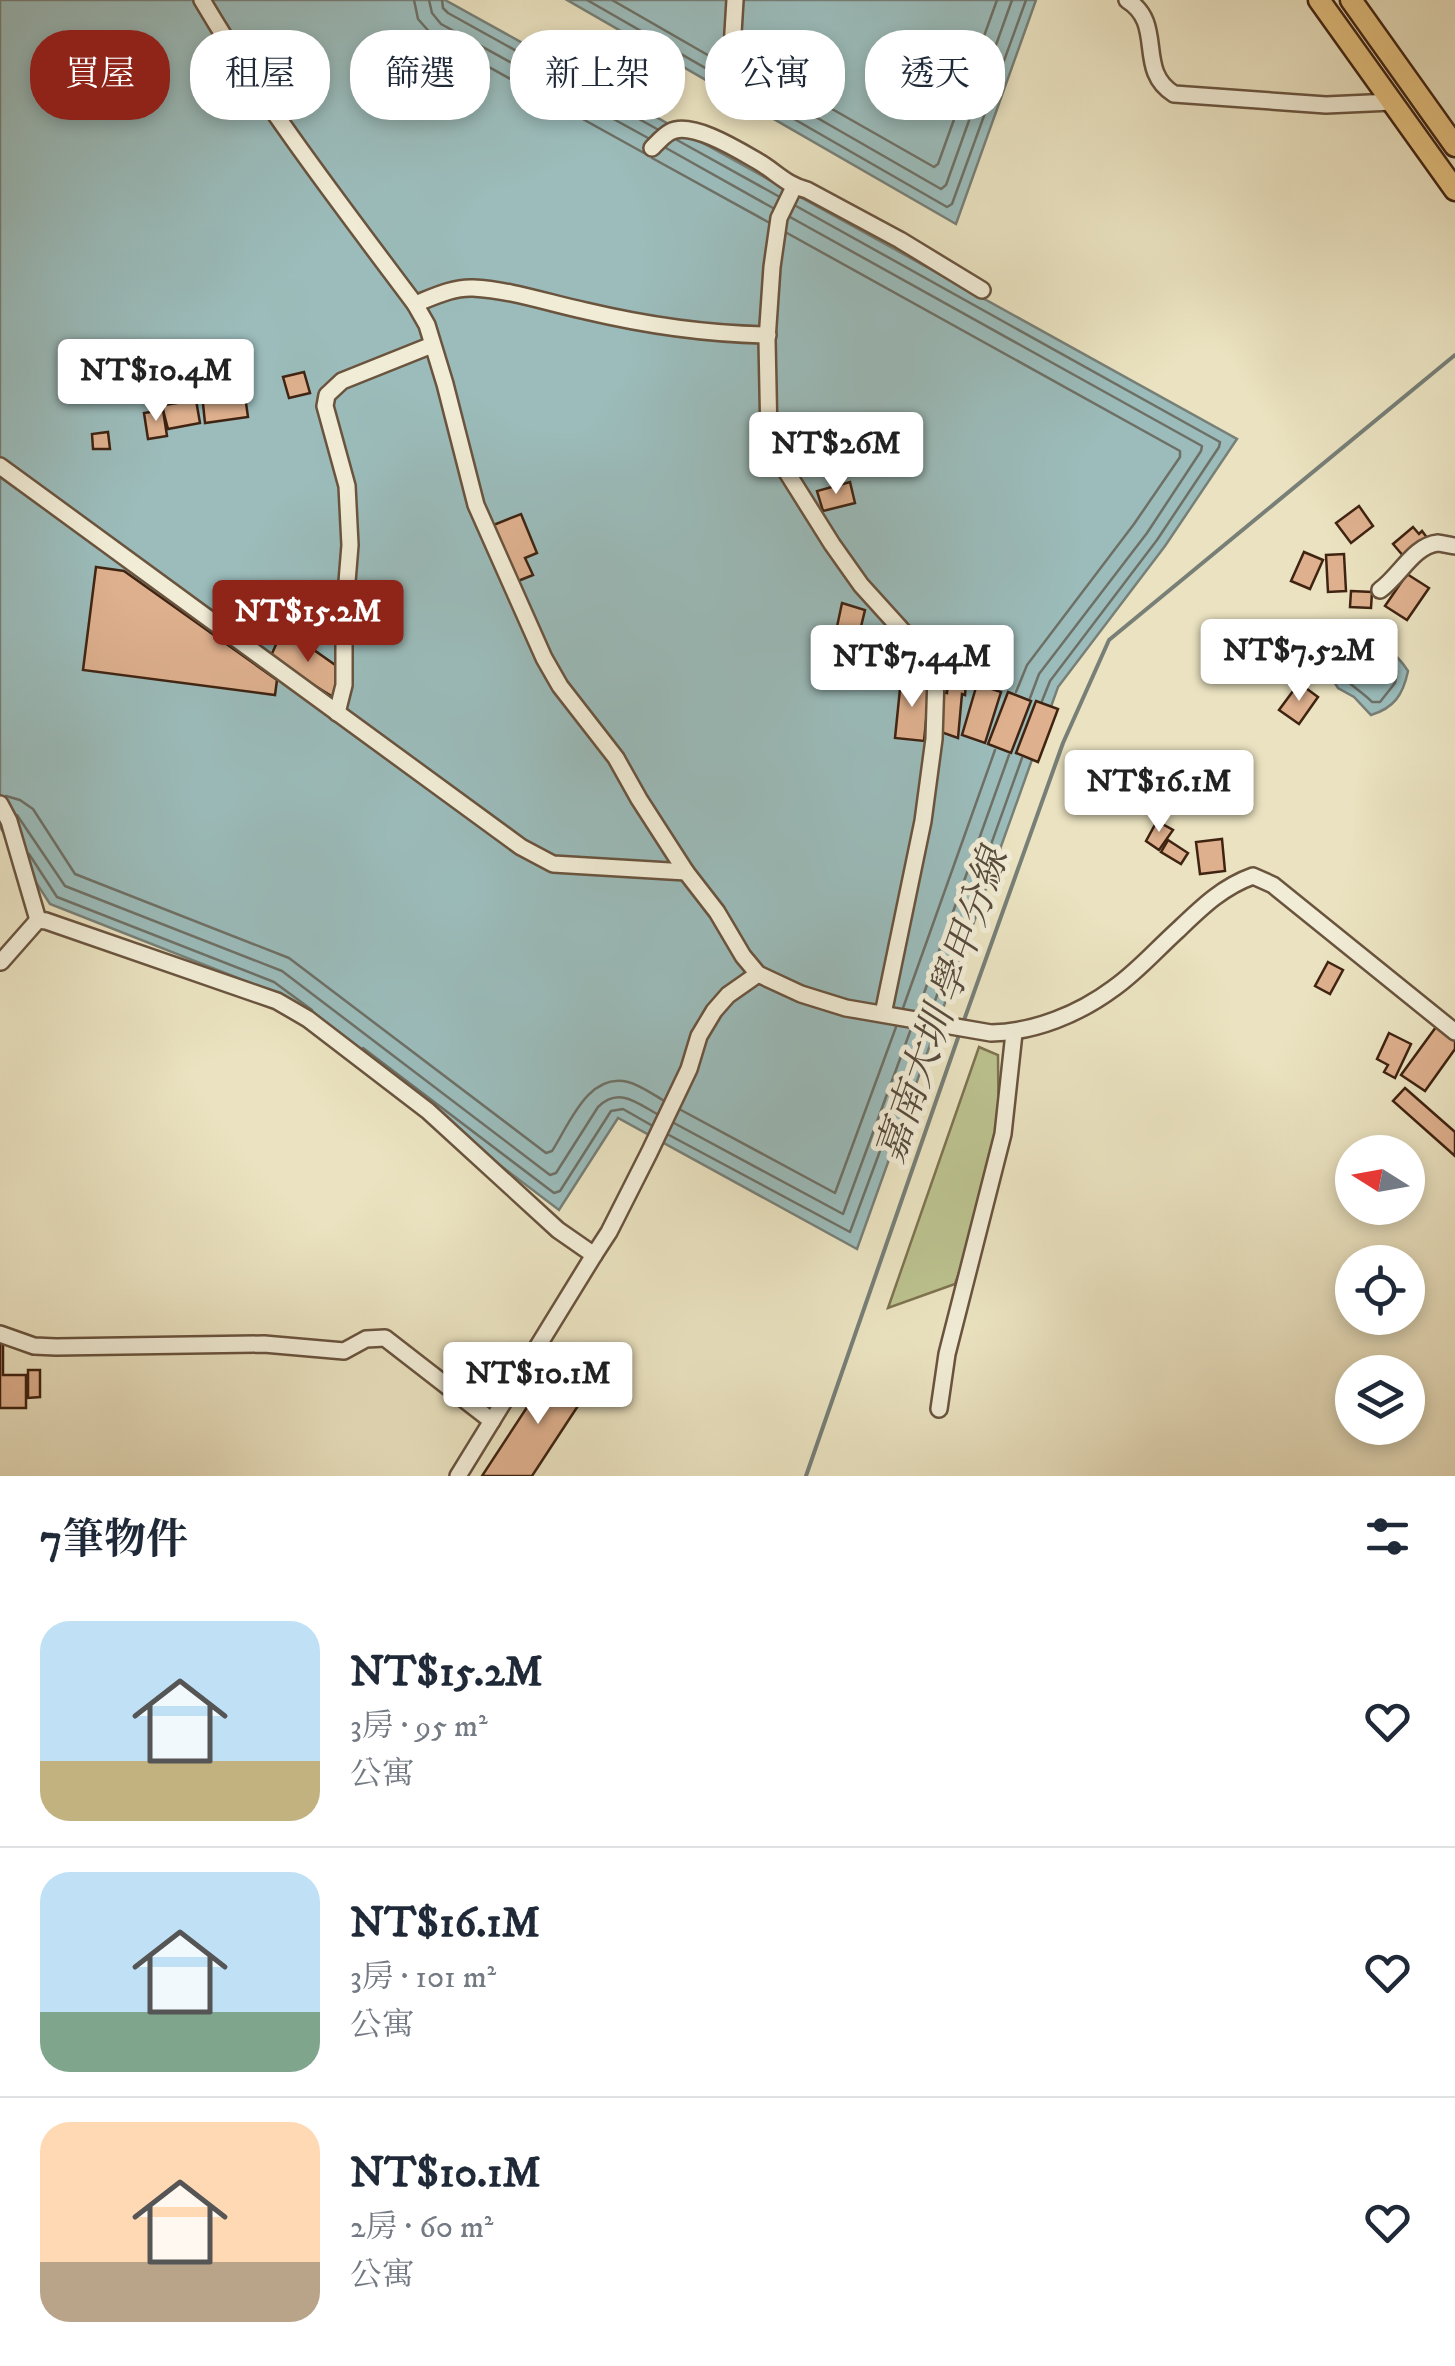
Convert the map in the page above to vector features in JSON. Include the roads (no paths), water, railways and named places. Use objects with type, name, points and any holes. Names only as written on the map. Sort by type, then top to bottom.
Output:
[{"type":"main road","points":[[1319,0],[1455,190]]},
{"type":"main road","points":[[1351,0],[1455,146]]},
{"type":"lane","points":[[202,0],[282,126],[415,304],[427,326],[445,384],[476,505],[544,658],[560,686],[616,758],[686,872],[758,974],[801,994],[846,1008],[991,1034],[1014,1033],[1062,1018],[1114,988],[1213,897],[1253,876],[1273,885],[1455,1032]]},
{"type":"lane","points":[[733,30],[735,0]]},
{"type":"lane","points":[[1127,0],[1148,24],[1154,71],[1174,94],[1326,105],[1392,102]]},
{"type":"lane","points":[[652,148],[669,132],[682,128],[698,131],[982,290]]},
{"type":"lane","points":[[794,187],[780,218],[772,267],[768,438],[832,544],[861,585],[918,648],[936,676],[934,740],[923,821],[883,1014]]},
{"type":"lane","points":[[415,304],[470,288],[525,295],[652,325],[768,336]]},
{"type":"lane","points":[[338,713],[344,685],[350,545],[347,486],[325,406],[327,395],[342,381],[432,345]]},
{"type":"lane","points":[[0,466],[521,847],[553,864],[686,872]]},
{"type":"lane","points":[[1380,590],[1422,549],[1439,543],[1455,546]]},
{"type":"lane","points":[[0,804],[9,821],[38,920]]},
{"type":"lane","points":[[2,962],[38,920],[46,920],[277,1001],[308,1019],[428,1112],[558,1230],[594,1255]]},
{"type":"lane","points":[[458,1476],[609,1232],[689,1069],[699,1036],[728,996],[758,974]]},
{"type":"lane","points":[[939,1409],[947,1354],[1002,1134],[1014,1033]]},
{"type":"lane","points":[[0,1334],[34,1346],[247,1344],[344,1350],[366,1339],[384,1338],[492,1421]]},
{"type":"water","points":[[0,0],[445,0],[510,36],[510,120],[661,120],[1237,439],[1165,546],[1058,687],[857,1249],[618,1118],[559,1210],[271,991],[50,904],[0,827]]},
{"type":"water","points":[[567,0],[1036,0],[1005,87],[1005,30],[865,30],[865,120],[993,120],[956,224],[775,120],[845,120],[845,30],[705,30],[705,79],[685,68],[685,30],[619,30]]},
{"type":"water","points":[[1357,639],[1386,649],[1408,671],[1396,699],[1386,709],[1371,715],[1354,697],[1338,688],[1329,674],[1339,654]]},
{"type":"waterway","name":"嘉南大圳 學甲分線","points":[[963,1023],[1063,743],[1109,640],[1455,355]]},
{"type":"waterway","name":"嘉南大圳 學甲分線","points":[[806,1476],[960,1032]]}]
